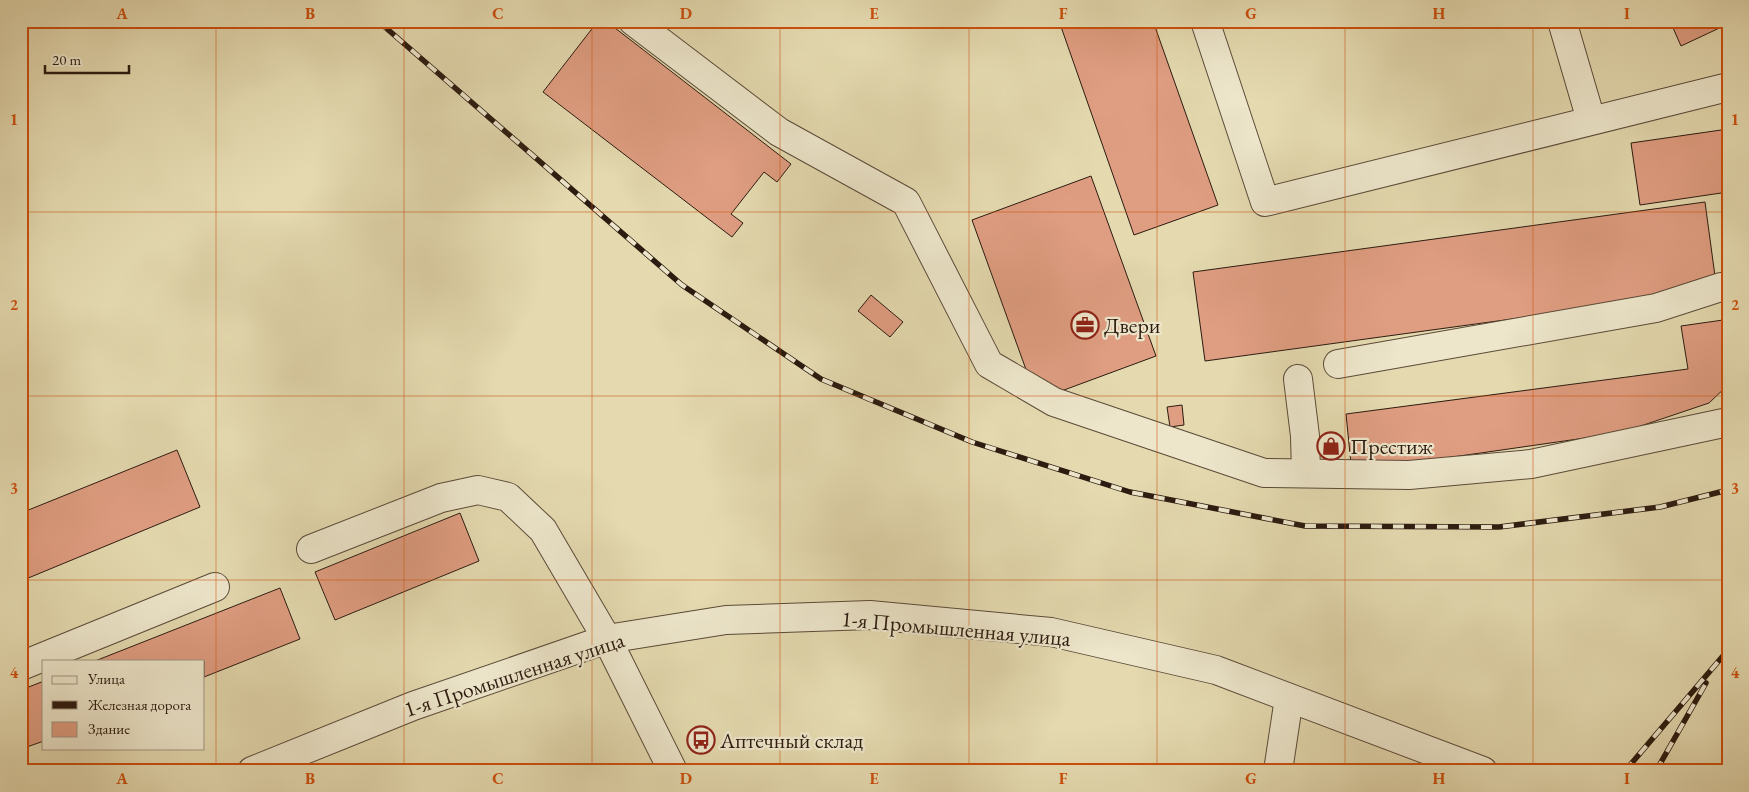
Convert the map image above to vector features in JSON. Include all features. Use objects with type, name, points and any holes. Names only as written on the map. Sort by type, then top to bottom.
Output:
[{"type":"street","points":[[634,21],[779,132],[906,202],[988,364],[1054,402],[1264,473],[1409,475],[1531,464],[1728,422]]},
{"type":"street","points":[[1205,21],[1265,202],[1728,87]]},
{"type":"street","points":[[1562,21],[1591,120]]},
{"type":"street","points":[[1338,364],[1656,308],[1721,287],[1728,287]]},
{"type":"street","points":[[1298,379],[1305,436],[1306,473]]},
{"type":"street","points":[[311,549],[441,498],[478,490],[508,497],[543,530],[607,639],[673,771]]},
{"type":"street","points":[[21,666],[215,587]]},
{"type":"street","name":"1-я Промышленная улица","points":[[252,771],[413,706],[607,639],[726,620],[870,615],[1051,632],[1216,670],[1483,771]]},
{"type":"street","points":[[1278,771],[1289,698]]},
{"type":"building","points":[[598,21],[606,21],[791,164],[777,182],[764,172],[731,214],[743,223],[732,237],[543,92]]},
{"type":"building","points":[[1059,21],[1153,21],[1218,205],[1134,235]]},
{"type":"building","points":[[1670,21],[1728,21],[1728,24],[1681,46]]},
{"type":"building","points":[[1728,129],[1728,192],[1640,205],[1631,143]]},
{"type":"building","points":[[1091,176],[1156,356],[1037,400],[972,220]]},
{"type":"building","points":[[1705,202],[1717,291],[1205,361],[1193,272]]},
{"type":"building","points":[[871,295],[903,322],[890,337],[858,311]]},
{"type":"building","points":[[1723,320],[1728,365],[1728,385],[1709,403],[1620,433],[1404,464],[1351,464],[1346,414],[1688,369],[1681,326]]},
{"type":"building","points":[[1182,405],[1184,425],[1170,427],[1167,407]]},
{"type":"building","points":[[177,450],[200,507],[21,581],[21,513]]},
{"type":"building","points":[[460,513],[479,561],[335,620],[315,572]]},
{"type":"building","points":[[280,588],[300,639],[205,677],[205,660],[98,660]]},
{"type":"building","points":[[42,682],[42,742],[21,749],[21,690]]},
{"type":"railway","points":[[378,21],[682,285],[821,379],[972,442],[1130,492],[1305,526],[1499,527],[1660,507],[1728,490]]},
{"type":"railway","points":[[1625,771],[1728,650]]},
{"type":"railway","points":[[1656,771],[1706,683]]},
{"type":"place","name":"Двери","points":[[1085,325]]},
{"type":"place","name":"Престиж","points":[[1331,446]]},
{"type":"place","name":"Аптечный склад","points":[[701,740]]}]
